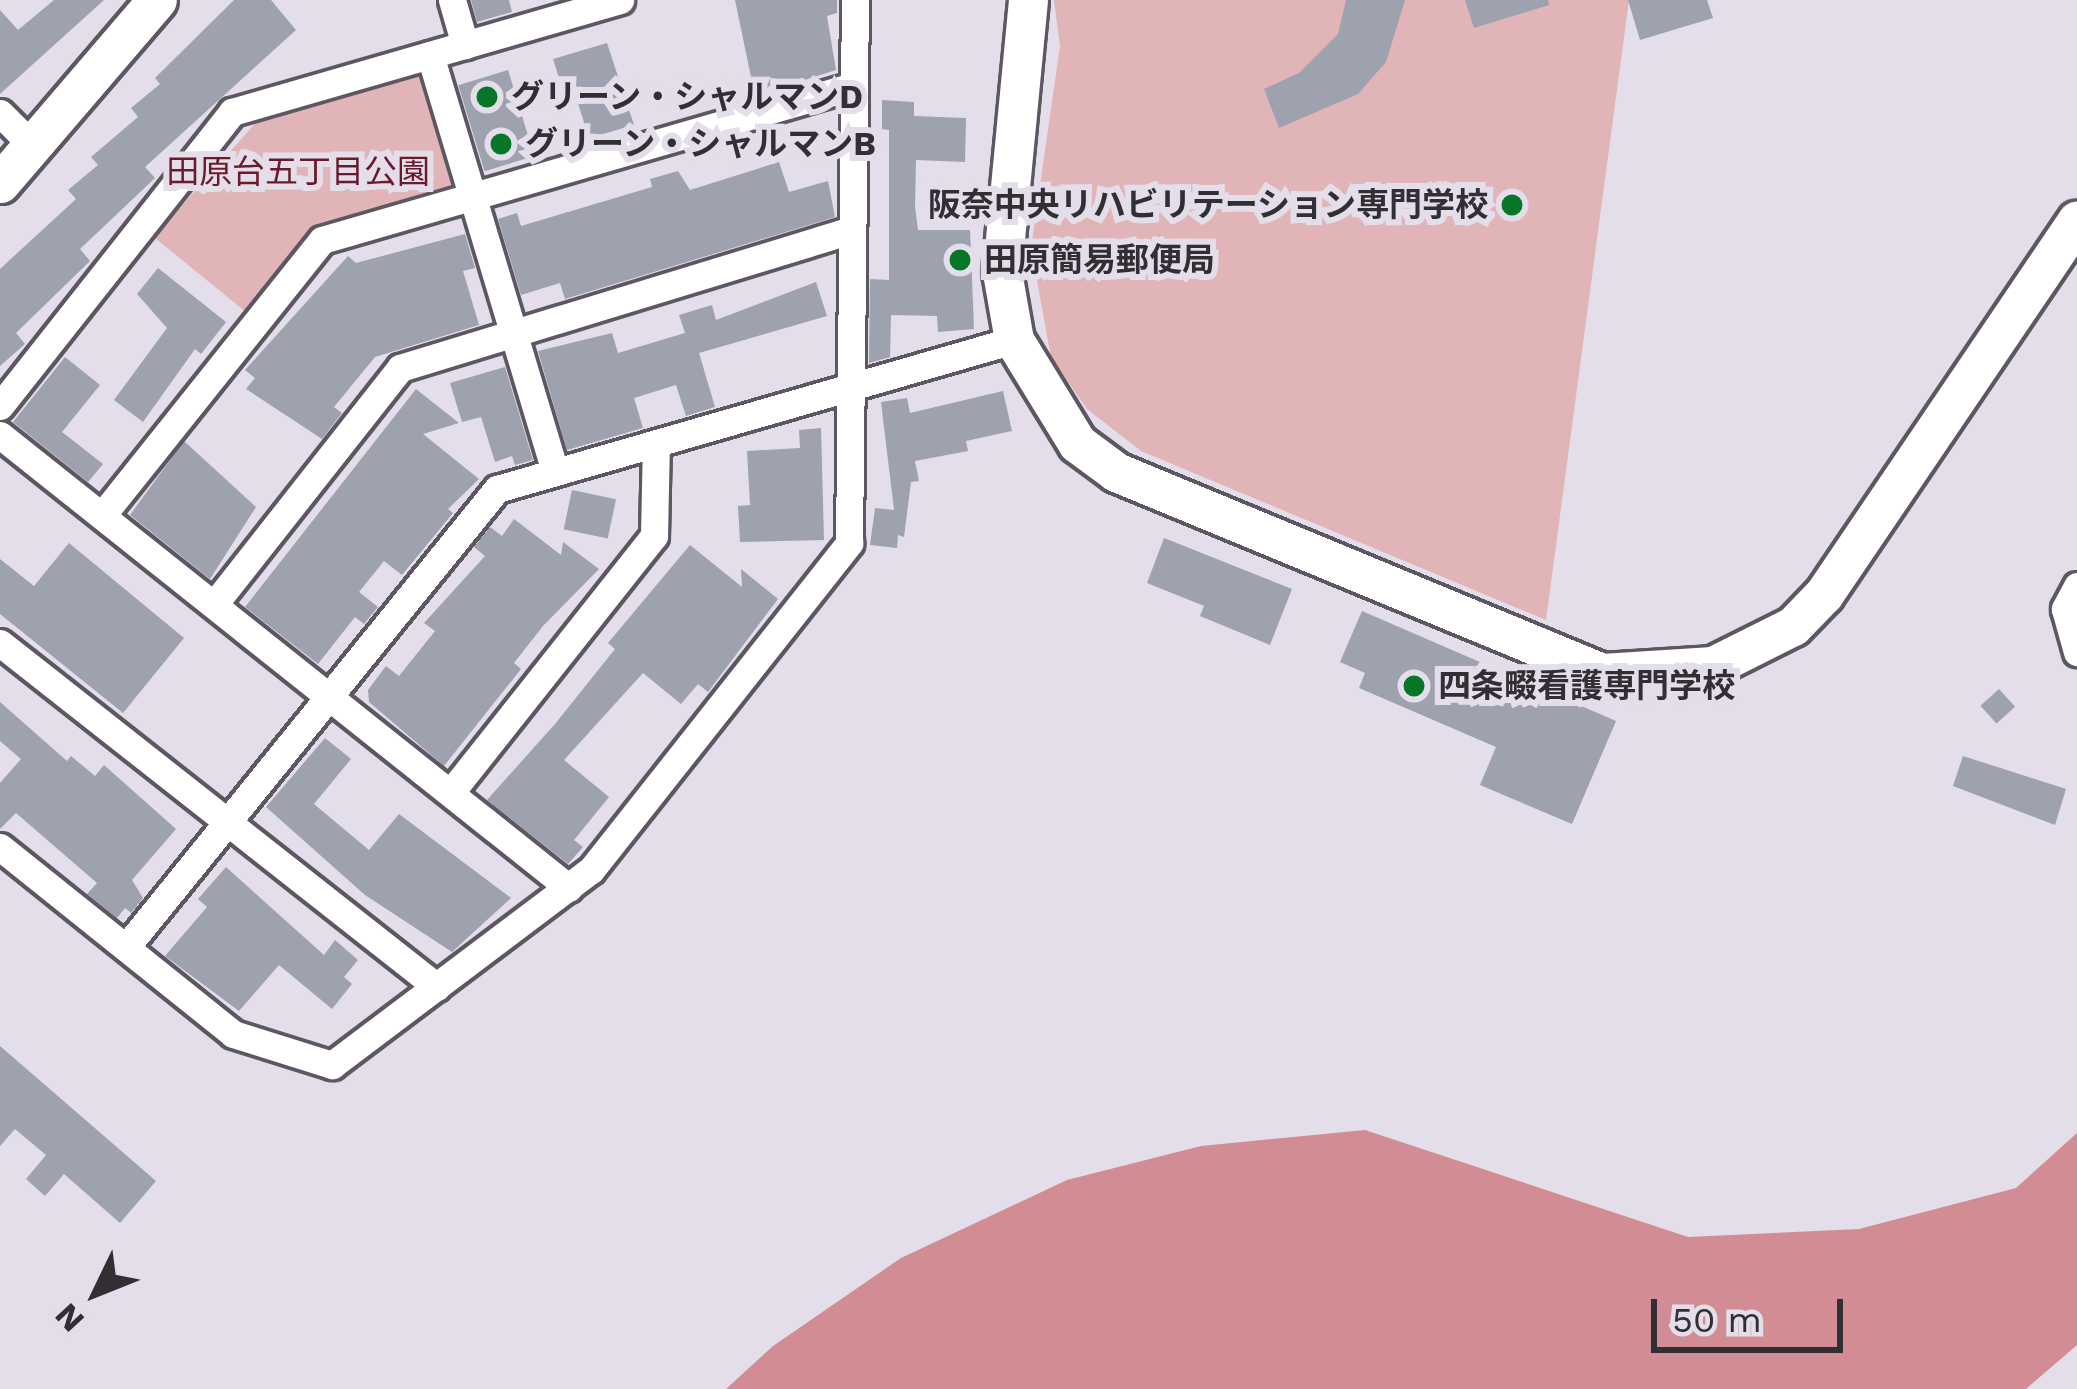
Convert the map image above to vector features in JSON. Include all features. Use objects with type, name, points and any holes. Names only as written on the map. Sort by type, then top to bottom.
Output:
[{"type":"street","points":[[0,183],[158,0]]},
{"type":"street","points":[[452,0],[465,45]]},
{"type":"street","points":[[0,406],[232,112],[620,0]]},
{"type":"street","points":[[0,847],[233,1034],[332,1065],[569,888],[849,543],[855,0]]},
{"type":"street","points":[[1028,0],[1003,272],[1014,340],[1057,418],[1116,472],[1602,674],[1668,673],[1755,652],[1825,594],[2077,221]]},
{"type":"street","points":[[430,55],[555,472]]},
{"type":"street","points":[[104,513],[304,255],[345,231],[853,86]]},
{"type":"street","points":[[0,113],[31,144]]},
{"type":"street","points":[[216,602],[400,368],[849,231]]},
{"type":"street","points":[[127,946],[478,503],[497,488],[1014,340]]},
{"type":"street","points":[[0,435],[216,602],[569,888]]},
{"type":"street","points":[[451,792],[654,536],[656,444]]},
{"type":"street","points":[[2077,586],[2065,609],[2077,652]]},
{"type":"street","points":[[0,643],[437,987]]},
{"type":"green space","points":[[1054,0],[1629,0],[1546,620],[1141,451],[1087,409],[1051,357],[1031,248],[1060,46]]},
{"type":"green space","name":"田原台五丁目公園","points":[[416,73],[430,80],[456,189],[306,235],[247,313],[154,237],[260,118]]},
{"type":"shaded area","points":[[1365,1130],[1688,1237],[1859,1229],[2016,1188],[2077,1133],[2077,1345],[2026,1389],[726,1389],[773,1346],[901,1258],[1067,1180],[1201,1146]]},
{"type":"building","points":[[54,0],[104,0],[0,94],[0,10],[18,30]]},
{"type":"building","points":[[234,0],[271,0],[296,30],[145,167],[155,178],[80,249],[90,261],[16,333],[25,344],[0,366],[0,269],[76,199],[68,190],[98,165],[91,157],[138,117],[131,108],[160,84],[155,78]]},
{"type":"building","points":[[471,0],[509,0],[512,12],[477,22]]},
{"type":"building","points":[[735,0],[837,0],[837,13],[827,16],[836,70],[755,96]]},
{"type":"building","points":[[1346,0],[1405,0],[1386,62],[1358,94],[1279,128],[1264,89],[1299,73],[1338,34]]},
{"type":"building","points":[[1465,0],[1548,0],[1549,5],[1474,28]]},
{"type":"building","points":[[1628,0],[1707,0],[1713,18],[1640,40]]},
{"type":"building","points":[[607,43],[634,125],[589,138],[574,91],[564,94],[553,59]]},
{"type":"building","points":[[508,70],[534,156],[485,171],[458,85]]},
{"type":"building","points":[[882,100],[914,102],[914,116],[966,118],[965,162],[916,160],[915,206],[918,230],[970,230],[974,329],[938,332],[937,316],[891,315],[890,357],[869,363],[870,279],[889,280],[889,130],[882,129]]},
{"type":"building","points":[[779,162],[789,192],[828,181],[835,217],[565,299],[560,283],[521,295],[498,219],[517,213],[521,226],[652,187],[650,179],[678,171],[690,190]]},
{"type":"building","points":[[465,234],[475,268],[463,271],[479,325],[375,357],[334,407],[342,413],[322,439],[246,389],[255,378],[245,370],[348,256],[356,263]]},
{"type":"building","points":[[158,268],[226,322],[201,354],[195,349],[143,422],[114,400],[167,328],[137,294]]},
{"type":"building","points":[[816,282],[827,316],[699,353],[715,407],[686,416],[676,385],[634,398],[643,428],[567,450],[538,351],[612,333],[618,353],[685,333],[679,315],[712,305],[716,320]]},
{"type":"building","points":[[65,357],[100,385],[62,432],[103,464],[88,482],[13,422]]},
{"type":"building","points":[[505,367],[533,460],[515,465],[512,456],[495,462],[481,417],[462,422],[450,383]]},
{"type":"building","points":[[416,389],[459,423],[423,434],[479,479],[448,509],[453,513],[402,575],[384,561],[359,592],[378,607],[364,624],[355,617],[318,664],[245,607]]},
{"type":"building","points":[[1003,391],[1012,431],[966,441],[968,451],[915,461],[919,481],[911,482],[904,537],[898,535],[897,548],[870,545],[875,508],[894,510],[881,402],[907,398],[910,413]]},
{"type":"building","points":[[821,428],[824,540],[740,542],[738,506],[750,505],[747,451],[800,448],[799,430]]},
{"type":"building","points":[[184,441],[256,507],[210,579],[130,515]]},
{"type":"building","points":[[572,490],[616,499],[608,538],[564,529]]},
{"type":"building","points":[[514,519],[561,555],[563,542],[599,569],[543,626],[514,663],[521,669],[444,766],[369,702],[368,690],[386,666],[399,676],[435,631],[424,623],[485,556],[474,547],[490,527],[502,536]]},
{"type":"building","points":[[1164,538],[1292,589],[1270,645],[1200,616],[1204,606],[1147,583]]},
{"type":"building","points":[[69,543],[184,638],[123,713],[0,614],[0,559],[34,586]]},
{"type":"building","points":[[690,545],[742,587],[741,569],[778,599],[708,692],[698,684],[681,704],[643,673],[564,760],[609,797],[574,840],[583,847],[568,864],[487,800],[615,649],[608,643]]},
{"type":"building","points":[[1362,611],[1616,721],[1572,824],[1480,785],[1496,747],[1359,688],[1365,673],[1340,662]]},
{"type":"building","points":[[1999,689],[2015,707],[1996,724],[1980,706]]},
{"type":"building","points":[[0,702],[67,761],[71,756],[95,776],[104,765],[176,829],[132,880],[143,898],[131,913],[125,908],[117,918],[87,894],[97,883],[16,813],[0,829],[0,783],[21,759],[0,741]]},
{"type":"building","points":[[325,738],[351,759],[314,804],[369,850],[399,814],[511,898],[452,952],[365,895],[266,807]]},
{"type":"building","points":[[1963,756],[2066,789],[2055,825],[1953,786]]},
{"type":"building","points":[[226,867],[324,955],[335,940],[358,960],[344,977],[352,984],[332,1009],[279,965],[239,1011],[165,956],[207,907],[198,899]]},
{"type":"building","points":[[0,1046],[156,1181],[120,1223],[64,1174],[45,1196],[26,1179],[46,1155],[15,1129],[0,1146]]},
{"type":"place","name":"グリーン・シャルマンD","points":[[487,97]]},
{"type":"place","name":"グリーン・シャルマンB","points":[[501,144]]},
{"type":"place","name":"阪奈中央リハビリテーション専門学校","points":[[1512,205]]},
{"type":"place","name":"田原簡易郵便局","points":[[960,260]]},
{"type":"place","name":"四条畷看護専門学校","points":[[1414,686]]}]
